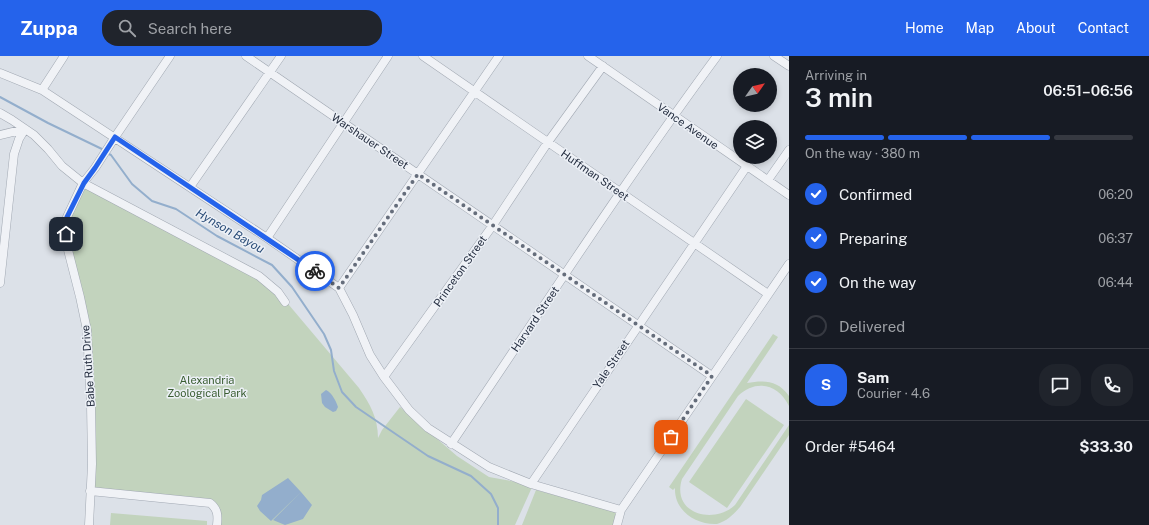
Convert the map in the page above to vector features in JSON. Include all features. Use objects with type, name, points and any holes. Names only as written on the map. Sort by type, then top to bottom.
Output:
[{"type":"street","points":[[42,90],[64,56]]},
{"type":"street","name":"Babe Ruth Drive","points":[[89,525],[92,464],[91,405],[87,330],[80,296],[69,258],[66,240],[67,217],[84,183],[170,56]]},
{"type":"street","name":"Warshauer Street","points":[[246,56],[712,376]]},
{"type":"street","points":[[190,187],[281,56]]},
{"type":"street","points":[[267,238],[388,56]]},
{"type":"street","name":"Huffman Street","points":[[423,56],[768,294]]},
{"type":"street","points":[[339,288],[499,56]]},
{"type":"street","name":"Vance Avenue","points":[[588,56],[789,195]]},
{"type":"street","name":"Harvard Street","points":[[451,444],[620,192],[717,56]]},
{"type":"street","points":[[774,56],[789,66]]},
{"type":"street","name":"Princeton Street","points":[[384,378],[493,225],[548,142],[603,66]]},
{"type":"street","points":[[0,73],[42,90],[267,238],[339,288],[370,355],[384,378],[409,410],[428,428],[489,467],[531,484],[621,510]]},
{"type":"street","points":[[0,113],[41,141],[67,170],[84,183],[260,276],[278,292],[285,302]]},
{"type":"street","points":[[0,135],[25,129]]},
{"type":"street","points":[[0,283],[14,154],[19,139],[25,129]]},
{"type":"street","points":[[768,180],[789,150]]},
{"type":"street","name":"Yale Street","points":[[531,484],[638,325],[748,166]]},
{"type":"street","points":[[617,525],[621,510],[789,264]]},
{"type":"street","points":[[90,491],[210,504],[218,513],[217,525]]},
{"type":"green space","name":"Alexandria Zoological Park","points":[[87,182],[232,261],[278,292],[359,388],[373,412],[377,424],[378,438],[382,430],[400,407],[457,456],[489,477],[533,485],[515,525],[218,525],[214,505],[91,491],[88,331],[70,259],[68,217]]},
{"type":"green space","points":[[773,334],[778,337],[747,383],[770,382],[775,384],[789,396],[789,406],[779,393],[766,386],[752,387],[738,396],[682,479],[680,491],[683,501],[688,508],[696,513],[706,515],[726,511],[735,505],[789,425],[789,435],[735,513],[721,523],[709,524],[701,522],[687,515],[678,503],[675,488],[673,490],[669,487]]},
{"type":"green space","points":[[746,399],[784,425],[727,508],[689,482]]},
{"type":"green space","points":[[536,490],[618,512],[615,525],[522,525]]},
{"type":"green space","points":[[111,513],[207,521],[207,525],[110,525]]},
{"type":"water","points":[[326,390],[332,395],[336,402],[338,407],[336,411],[333,412],[322,403],[321,394]]},
{"type":"water","points":[[288,478],[301,492],[271,521],[260,511],[257,506],[262,495]]},
{"type":"water","points":[[301,492],[312,505],[303,519],[285,525],[273,520]]},
{"type":"waterway","name":"Hynson Bayou","points":[[0,97],[48,123],[104,150]]},
{"type":"waterway","name":"Hynson Bayou","points":[[107,153],[111,155],[132,184],[152,201],[176,209],[217,236],[272,265],[292,287],[324,334],[331,350],[334,371],[342,392],[356,407],[428,456],[471,476],[491,494],[498,508],[498,525]]},
{"type":"way so far","points":[[315,271],[339,288],[418,174],[712,376],[671,437]]},
{"type":"route","points":[[66,234],[67,217],[84,183],[115,137],[315,271]]}]
